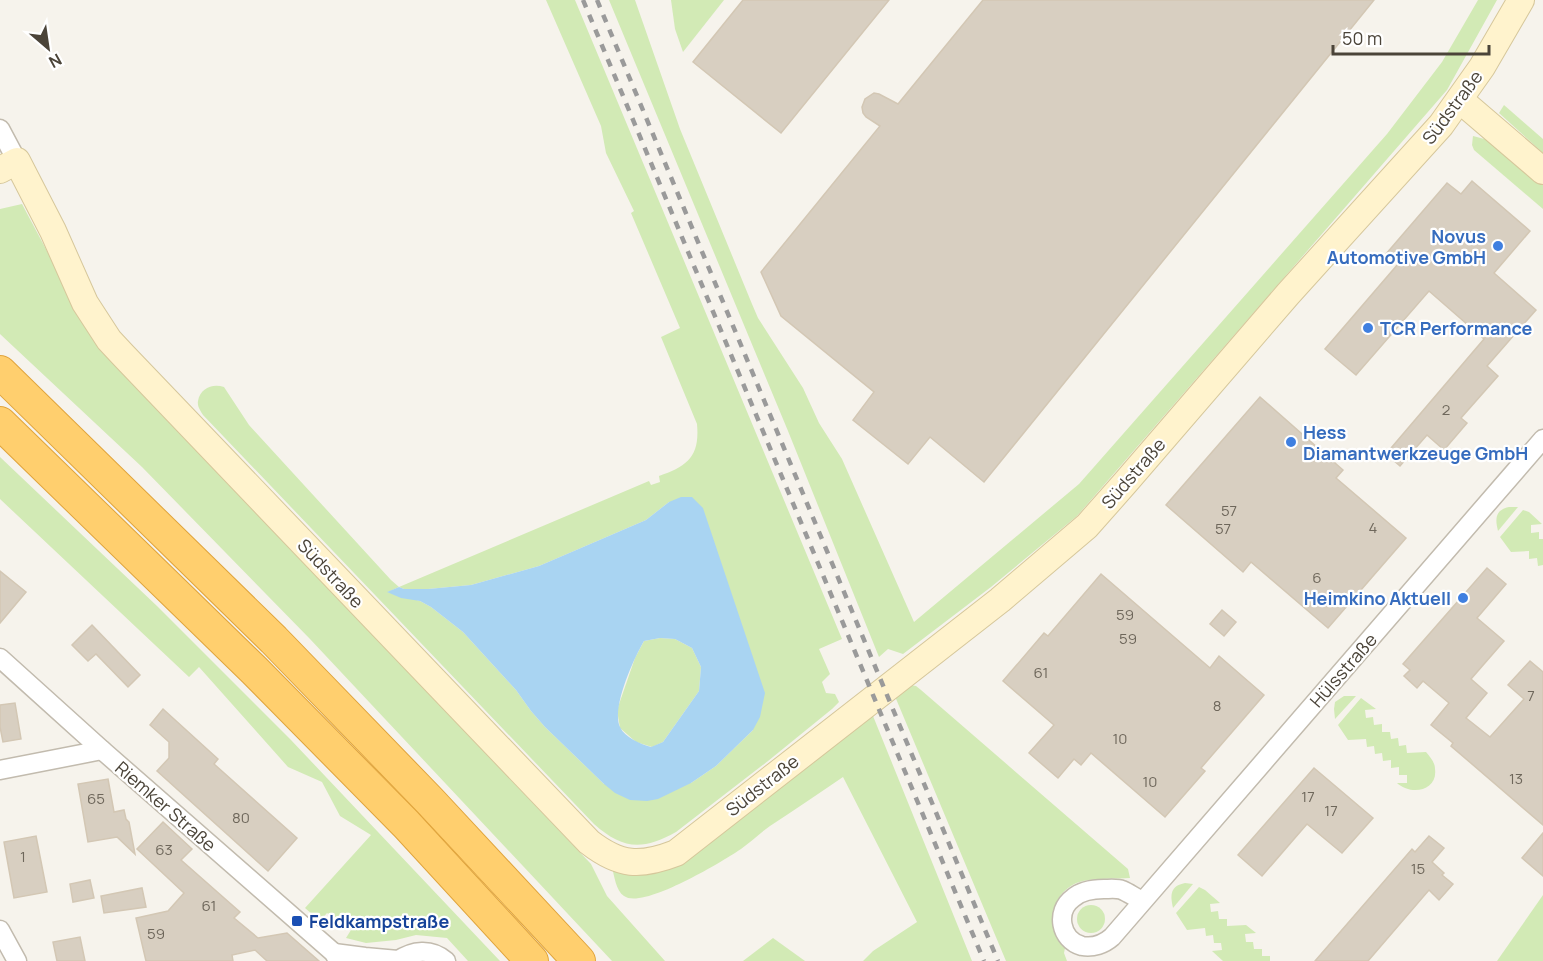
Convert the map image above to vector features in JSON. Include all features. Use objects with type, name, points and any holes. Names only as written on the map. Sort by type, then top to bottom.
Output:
[{"type":"highway","points":[[0,372],[274,640],[430,801],[579,961]]},
{"type":"highway","points":[[0,423],[246,662],[406,824],[532,961]]},
{"type":"street","name":"Südstraße","points":[[0,129],[9,165],[53,231],[85,303],[109,340],[589,842],[603,853],[640,863],[676,853],[1000,600],[1087,526],[1281,302],[1427,142],[1482,67],[1521,0]]},
{"type":"street","points":[[1460,100],[1543,171]]},
{"type":"street","name":"Hülsstraße","points":[[1143,901],[1543,439]]},
{"type":"street","name":"Riemker Straße","points":[[0,658],[336,957],[365,957],[397,961]]},
{"type":"street","points":[[0,770],[102,750]]},
{"type":"street","points":[[0,930],[17,961]]},
{"type":"street","points":[[397,961],[411,953],[425,951],[440,956],[446,961]]},
{"type":"green space","points":[[546,0],[575,0],[842,639],[819,649],[830,674],[822,682],[826,693],[835,694],[839,702],[768,761],[676,832],[642,844],[623,843],[594,824],[203,415],[198,403],[204,390],[216,386],[224,387],[249,425],[399,587],[649,481],[651,485],[660,482],[659,476],[690,459],[696,445],[697,424],[661,337],[680,328],[631,213],[634,211],[606,153],[601,126]],"holes":[[[669,502],[753,730],[716,766],[691,783],[604,784],[545,727],[516,690],[463,632],[420,601],[388,592],[399,587],[404,589],[471,585],[539,566],[646,520]]]},
{"type":"green space","points":[[609,0],[635,0],[680,129],[758,318],[803,388],[819,423],[842,459],[914,622],[1079,484],[1387,134],[1442,62],[1478,0],[1497,0],[1447,90],[1077,516],[991,587],[903,654],[888,649],[879,657]]},
{"type":"green space","points":[[671,0],[724,0],[683,52],[675,29]]},
{"type":"green space","points":[[1504,105],[1543,139],[1543,153],[1499,113]]},
{"type":"green space","points":[[1473,136],[1488,140],[1543,183],[1543,209],[1474,150]]},
{"type":"green space","points":[[22,204],[81,315],[120,369],[591,864],[607,896],[665,961],[612,961],[310,639],[142,467],[0,334],[0,209]]},
{"type":"green space","points":[[0,457],[157,606],[291,740],[500,961],[468,961],[447,938],[416,935],[366,943],[346,938],[351,930],[327,913],[320,921],[305,908],[371,835],[340,816],[322,782],[288,767],[199,667],[189,677],[0,499]]},
{"type":"green space","points":[[1518,507],[1498,531],[1497,516],[1501,510]]},
{"type":"green space","points":[[1523,510],[1529,512],[1542,524],[1531,525],[1531,533],[1539,532],[1539,539],[1543,539],[1543,565],[1538,566],[1537,558],[1529,559],[1529,551],[1511,552],[1500,537]]},
{"type":"green space","points":[[660,638],[675,639],[692,648],[701,667],[699,691],[663,742],[652,747],[636,742],[620,728],[617,710],[635,658],[644,641]]},
{"type":"green space","points":[[910,685],[921,690],[1128,869],[1130,878],[1083,881],[1068,888],[1057,901],[1054,908],[1053,925],[1057,937],[1065,948],[1067,961],[1006,961],[894,694]]},
{"type":"green space","points":[[1344,696],[1356,696],[1335,719],[1335,702]]},
{"type":"green space","points":[[1361,698],[1376,709],[1365,710],[1366,718],[1373,717],[1374,725],[1382,724],[1382,732],[1390,732],[1391,739],[1398,738],[1399,746],[1406,745],[1407,753],[1426,752],[1431,758],[1435,766],[1435,776],[1428,787],[1416,790],[1403,787],[1397,783],[1407,783],[1407,775],[1399,775],[1399,767],[1391,768],[1391,760],[1383,761],[1382,753],[1375,754],[1374,746],[1367,747],[1366,739],[1348,740],[1338,725]]},
{"type":"green space","points":[[871,711],[972,961],[863,961],[873,951],[917,922],[843,777],[770,826],[741,849],[701,873],[648,896],[634,898],[621,894],[612,867],[628,872]]},
{"type":"green space","points":[[1185,883],[1193,884],[1173,908],[1172,892],[1176,886]]},
{"type":"green space","points":[[1199,887],[1220,903],[1210,904],[1211,912],[1218,911],[1219,919],[1227,919],[1227,926],[1246,925],[1256,933],[1245,934],[1246,942],[1253,942],[1254,949],[1262,949],[1262,956],[1270,956],[1270,961],[1223,961],[1212,951],[1222,950],[1221,943],[1214,943],[1213,935],[1206,936],[1205,928],[1187,930],[1176,913]]},
{"type":"green space","points":[[1543,895],[1543,961],[1497,961]]},
{"type":"green space","points":[[1091,905],[1101,909],[1105,919],[1101,929],[1091,933],[1081,929],[1077,919],[1081,909]]},
{"type":"green space","points":[[773,938],[805,961],[743,961]]},
{"type":"water","points":[[681,497],[692,497],[703,508],[765,693],[760,717],[753,730],[716,766],[691,783],[658,799],[630,800],[615,793],[604,784],[545,727],[516,690],[463,632],[420,601],[401,598],[387,592],[399,587],[428,589],[471,585],[539,566],[646,520],[669,502]],"holes":[[[660,638],[675,639],[692,648],[701,667],[699,691],[663,742],[651,747],[638,742],[622,731],[618,719],[621,696],[644,641]]]},
{"type":"building","points":[[743,0],[889,0],[781,133],[693,62]]},
{"type":"building","points":[[983,0],[1374,0],[984,482],[930,437],[908,464],[853,420],[874,392],[781,316],[761,272],[880,126],[863,113],[862,107],[865,99],[874,93],[898,104]]},
{"type":"building","points":[[1472,181],[1530,231],[1494,273],[1536,310],[1487,366],[1498,376],[1461,418],[1467,423],[1444,450],[1427,435],[1400,466],[1386,454],[1484,339],[1429,291],[1356,375],[1325,349],[1398,264],[1386,254],[1447,183],[1461,194]]},
{"type":"building","points":[[1260,397],[1343,470],[1336,478],[1406,538],[1328,628],[1251,562],[1243,572],[1166,505]]},
{"type":"building","points":[[1487,568],[1506,584],[1477,618],[1504,641],[1471,679],[1487,693],[1466,718],[1490,737],[1524,699],[1508,685],[1530,661],[1543,672],[1543,825],[1451,746],[1453,743],[1431,725],[1449,703],[1423,681],[1417,688],[1404,676],[1410,670],[1403,664]]},
{"type":"building","points":[[0,571],[26,592],[0,623]]},
{"type":"building","points":[[1101,574],[1210,668],[1219,656],[1264,695],[1201,768],[1205,771],[1165,817],[1091,753],[1081,765],[1074,759],[1058,778],[1029,753],[1054,725],[1003,681],[1044,633],[1048,636]]},
{"type":"building","points":[[1222,610],[1236,622],[1224,636],[1210,624]]},
{"type":"building","points":[[92,625],[140,675],[128,687],[96,654],[88,661],[72,645]]},
{"type":"building","points":[[15,703],[21,739],[3,742],[0,705]]},
{"type":"building","points":[[163,709],[218,759],[214,764],[297,838],[268,871],[157,771],[169,758],[169,742],[150,725]]},
{"type":"building","points":[[1314,768],[1373,818],[1342,853],[1307,824],[1262,876],[1238,855]]},
{"type":"building","points":[[108,779],[114,812],[124,810],[129,822],[135,854],[117,837],[88,842],[78,784]]},
{"type":"building","points":[[163,822],[192,849],[181,860],[240,912],[234,918],[258,938],[287,933],[319,961],[267,961],[255,950],[232,955],[233,961],[146,961],[136,918],[168,911],[184,893],[137,849]]},
{"type":"building","points":[[1543,833],[1543,876],[1522,858]]},
{"type":"building","points":[[36,836],[47,892],[14,898],[4,842]]},
{"type":"building","points":[[1429,836],[1444,848],[1432,862],[1453,884],[1439,900],[1429,890],[1368,961],[1315,961],[1412,849],[1415,852]]},
{"type":"building","points":[[90,880],[94,898],[73,902],[70,884]]},
{"type":"building","points":[[142,888],[146,907],[104,913],[101,896]]},
{"type":"building","points":[[80,937],[85,961],[57,961],[53,942]]},
{"type":"railway","points":[[583,0],[984,961]]},
{"type":"railway","points":[[597,0],[998,961]]},
{"type":"place","name":"Novus Automotive GmbH","points":[[1498,246]]},
{"type":"place","name":"TCR Performance","points":[[1368,328]]},
{"type":"place","name":"Hess Diamantwerkzeuge GmbH","points":[[1291,442]]},
{"type":"place","name":"Heimkino Aktuell","points":[[1463,598]]},
{"type":"place","name":"Feldkampstraße","points":[[297,921]]}]
